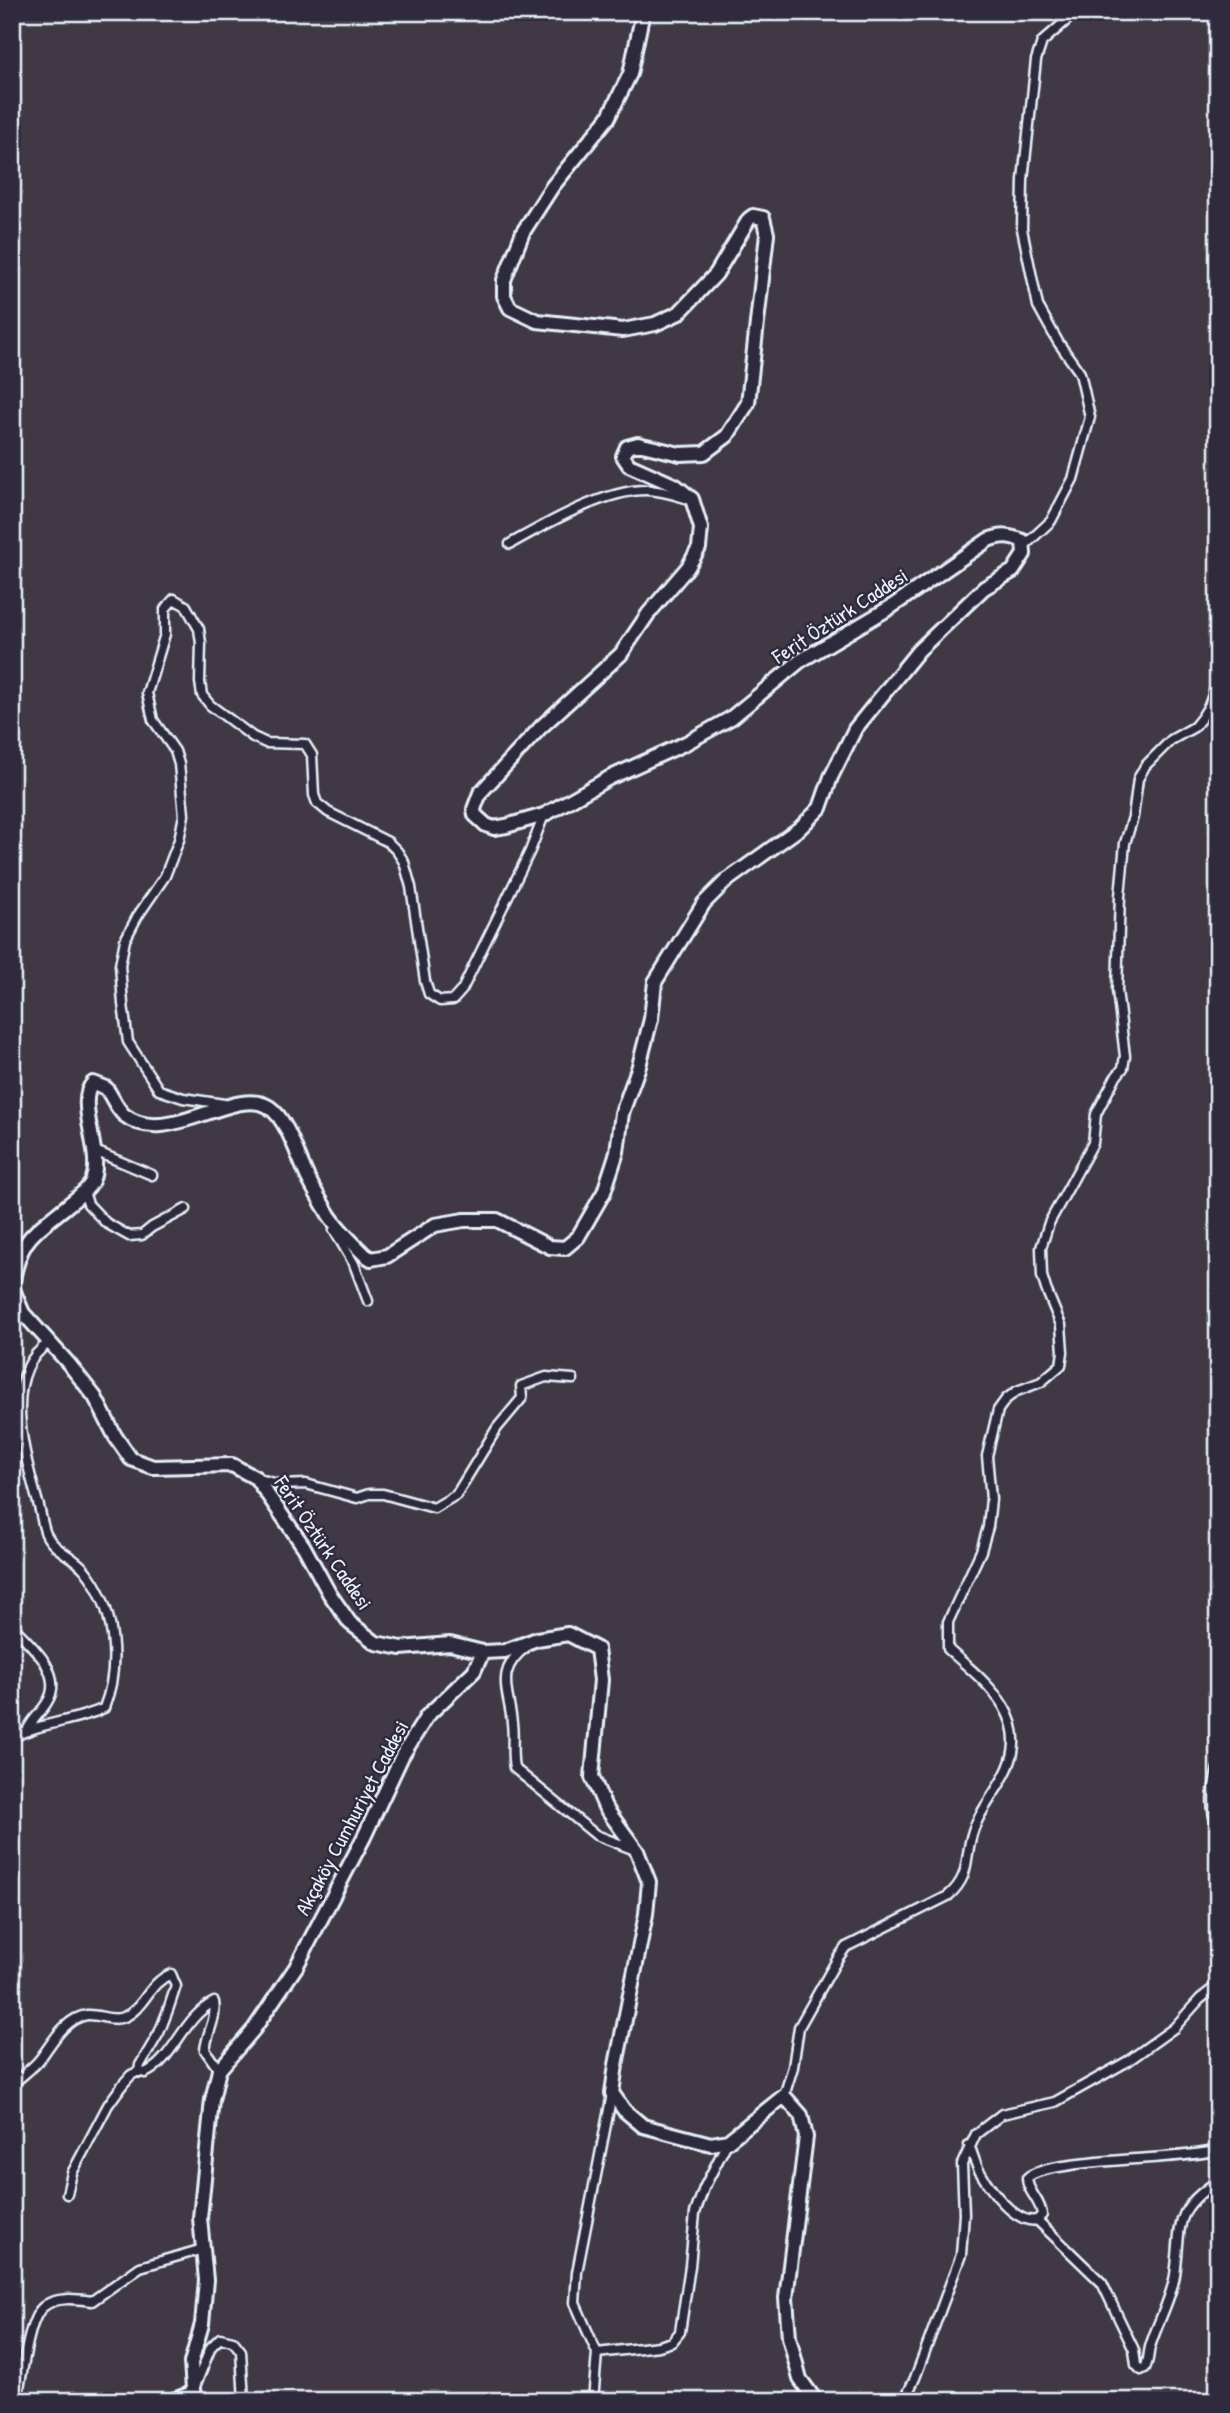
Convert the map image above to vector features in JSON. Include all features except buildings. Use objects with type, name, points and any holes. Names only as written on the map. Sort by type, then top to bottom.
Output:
[{"type":"main road","points":[[643,12],[630,74],[608,118],[552,187],[523,232],[504,280],[504,296],[510,308],[537,321],[623,330],[655,324],[679,313],[716,274],[749,219],[753,216],[763,218],[767,234],[748,403],[727,436],[704,453],[680,454],[638,444],[627,447],[624,452],[624,460],[628,465],[676,486],[692,499]]},
{"type":"main road","name":"Ferit Öztürk Caddesi","points":[[692,499],[701,528],[699,548],[688,567],[648,614],[621,654],[501,767],[480,793],[474,808],[479,821],[494,828],[544,815],[609,778],[686,743],[731,718],[800,661],[891,607],[988,540],[1003,535],[1013,536],[1023,541],[1023,547]]},
{"type":"main road","points":[[84,1192],[93,1181],[95,1151],[87,1095],[93,1083],[106,1088],[121,1113],[137,1123],[160,1125],[201,1117],[234,1104],[259,1103],[269,1107],[278,1116],[330,1217],[370,1259],[387,1256],[435,1225],[464,1220],[497,1220],[550,1247],[565,1248],[571,1244],[578,1237],[604,1192],[617,1152],[622,1113],[639,1066],[655,982],[704,903],[726,881],[800,828],[820,808],[831,777],[855,729],[918,651],[952,616],[984,588],[1013,571],[1024,554],[1023,547]]},
{"type":"main road","name":"Ferit Öztürk Caddesi","points":[[84,1192],[26,1240],[16,1261],[12,1286],[23,1313],[95,1397],[115,1436],[131,1459],[153,1467],[232,1465],[256,1478],[304,1547],[328,1593],[350,1623],[376,1643],[401,1648],[450,1644],[483,1652]]},
{"type":"main road","points":[[483,1652],[505,1651],[537,1639],[568,1634],[597,1649],[601,1680],[592,1777],[605,1807],[637,1852],[649,1882],[612,2093],[624,2110],[643,2126],[711,2144],[728,2141],[784,2096],[801,2115],[806,2137],[786,2298],[789,2337],[800,2379],[816,2401]]},
{"type":"main road","name":"Akçaköy Cumhuriyet Caddesi","points":[[195,2398],[191,2363],[202,2324],[206,2280],[200,2218],[212,2100],[219,2070],[254,2029],[296,1967],[364,1837],[402,1756],[427,1716],[474,1671],[483,1652]]},
{"type":"main road","points":[[171,2401],[195,2398]]},
{"type":"street","points":[[1023,547],[1051,521],[1073,479],[1090,417],[1080,373],[1058,342],[1038,306],[1022,229],[1023,180],[1036,60],[1042,42],[1067,20],[1072,12]]},
{"type":"street","points":[[510,544],[580,508],[630,492],[655,491],[692,499]]},
{"type":"street","points":[[234,1104],[183,1098],[159,1090],[128,1042],[123,1003],[120,965],[125,940],[165,876],[179,839],[184,815],[179,764],[175,751],[153,720],[147,693],[165,634],[165,609],[174,599],[186,606],[199,629],[200,682],[202,695],[210,705],[253,737],[266,743],[305,744],[312,755],[314,795],[317,803],[328,812],[388,842],[397,850],[404,862],[411,887],[425,981],[429,994],[440,1001],[453,1000],[462,990],[530,851],[544,815]]},
{"type":"street","points":[[784,2096],[793,2067],[799,2027],[838,1958],[846,1947],[948,1896],[957,1888],[965,1876],[967,1850],[975,1825],[1013,1756],[1012,1729],[1003,1703],[978,1674],[948,1649],[948,1622],[985,1539],[991,1499],[987,1456],[998,1410],[1006,1399],[1017,1391],[1041,1382],[1061,1365],[1061,1325],[1045,1289],[1041,1248],[1049,1223],[1093,1143],[1096,1114],[1115,1077],[1123,1068],[1125,1056],[1116,990],[1120,896],[1125,843],[1133,817],[1138,779],[1145,766],[1171,740],[1194,727],[1202,718],[1218,680]]},
{"type":"street","points":[[95,1151],[152,1175]]},
{"type":"street","points":[[84,1192],[88,1204],[106,1223],[129,1236],[142,1236],[152,1227],[186,1209]]},
{"type":"street","points":[[330,1217],[334,1230],[354,1264],[368,1301]]},
{"type":"street","points":[[12,1738],[104,1708],[113,1670],[112,1629],[98,1592],[84,1569],[52,1544],[45,1533],[29,1469],[20,1415],[19,1389],[38,1350],[49,1343]]},
{"type":"street","points":[[256,1478],[281,1485],[306,1484],[357,1498],[369,1494],[383,1494],[434,1508],[456,1495],[504,1418],[522,1398],[521,1386],[546,1377],[573,1379]]},
{"type":"street","points":[[12,1625],[41,1656],[51,1681],[51,1694],[27,1731]]},
{"type":"street","points":[[537,1639],[516,1654],[509,1664],[506,1677],[505,1690],[513,1729],[514,1768],[585,1828],[637,1852]]},
{"type":"street","points":[[1218,1768],[1213,1788],[1212,1816],[1218,1826]]},
{"type":"street","points":[[12,2085],[39,2060],[63,2029],[74,2021],[86,2015],[110,2019],[123,2017],[134,2010],[159,1978],[171,1974],[176,1986],[159,2033],[139,2071]]},
{"type":"street","points":[[904,2401],[961,2255],[964,2214],[962,2164],[980,2129],[1002,2114],[1048,2105],[1128,2061],[1174,2028],[1200,1998],[1218,1985]]},
{"type":"street","points":[[67,2194],[72,2173],[122,2084],[139,2071],[145,2073],[156,2068],[193,2017],[214,2002],[216,2013],[205,2050],[219,2070]]},
{"type":"street","points":[[593,2401],[597,2353],[575,2303],[577,2272],[612,2093]]},
{"type":"street","points":[[597,2353],[659,2346],[672,2342],[680,2332],[695,2213],[704,2188],[728,2141]]},
{"type":"street","points":[[970,2145],[979,2171],[1004,2203],[1024,2221],[1037,2220],[1042,2215],[1041,2208],[1027,2184],[1031,2173],[1064,2165],[1192,2155],[1218,2150]]},
{"type":"street","points":[[1037,2220],[1102,2283],[1134,2350],[1136,2365],[1141,2370],[1149,2362],[1149,2349],[1172,2288],[1181,2220],[1186,2209],[1218,2181]]},
{"type":"street","points":[[12,2397],[18,2393],[34,2321],[44,2305],[69,2300],[92,2301],[140,2267],[202,2249]]},
{"type":"street","points":[[195,2398],[211,2347],[220,2338],[233,2340],[241,2351],[244,2401]]}]
